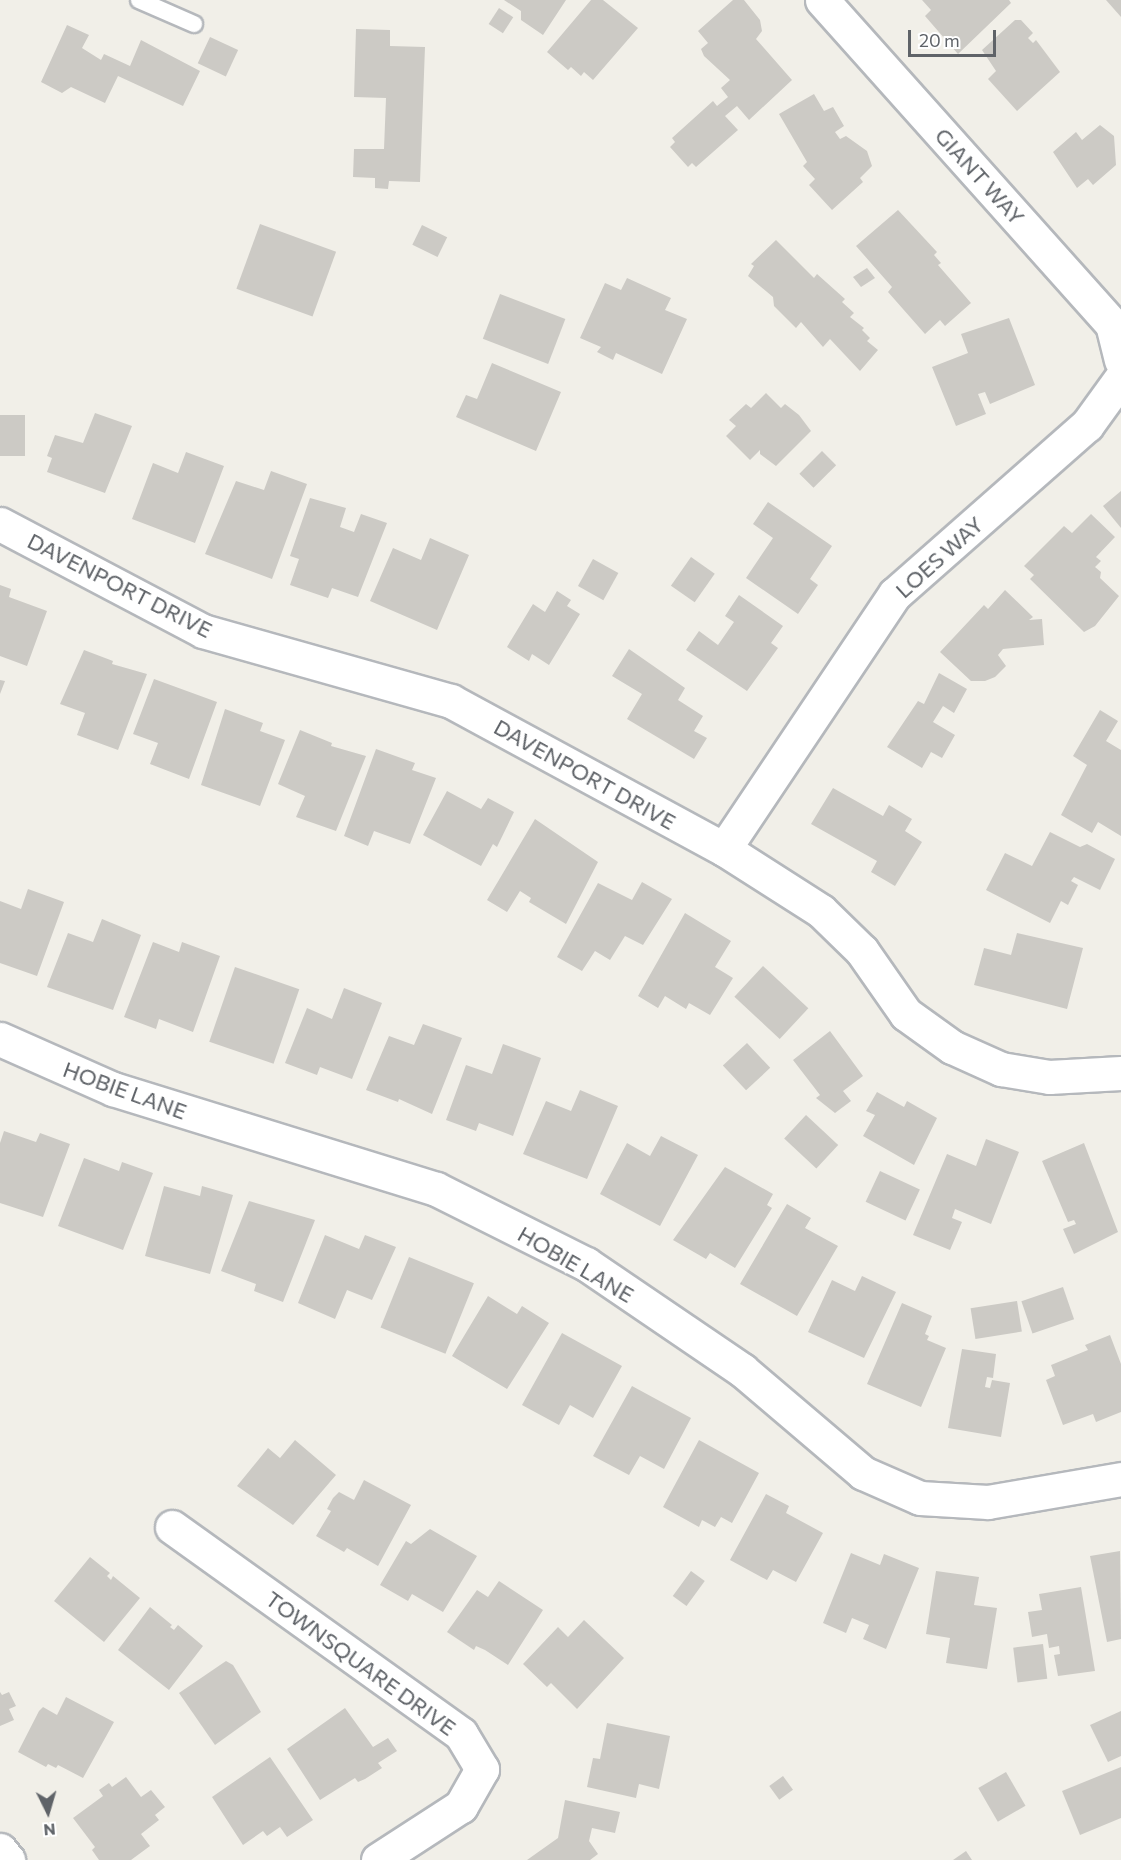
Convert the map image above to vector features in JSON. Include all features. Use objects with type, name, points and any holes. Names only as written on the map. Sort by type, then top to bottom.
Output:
[{"type":"street","name":"GIANT WAY","points":[[822,0],[1112,324],[1121,360]]},
{"type":"street","name":"LOES WAY","points":[[724,849],[895,594],[1087,425],[1121,378]]},
{"type":"street","name":"DAVENPORT DRIVE","points":[[0,524],[203,631],[451,701],[724,849],[821,911],[862,951],[906,1014],[952,1047],[1001,1069],[1049,1077],[1121,1073]]},
{"type":"street","name":"HOBIE LANE","points":[[0,1039],[112,1089],[436,1189],[586,1264],[742,1370],[863,1473],[920,1498],[988,1502],[1121,1479]]},
{"type":"street","name":"TOWNSQUARE DRIVE","points":[[172,1527],[461,1734],[482,1769],[461,1806],[378,1860]]},
{"type":"street","points":[[0,1850],[8,1860]]},
{"type":"lane","points":[[139,0],[194,24]]},
{"type":"building","points":[[504,0],[566,0],[543,35],[521,20],[521,11]]},
{"type":"building","points":[[591,0],[603,0],[638,28],[593,80],[584,72],[581,76],[571,67],[568,70],[547,52]]},
{"type":"building","points":[[733,0],[744,0],[760,20],[762,31],[756,39],[792,80],[749,120],[737,106],[725,116],[738,130],[696,167],[692,163],[688,167],[670,147],[675,142],[672,138],[713,101],[717,106],[728,97],[721,88],[730,80],[704,56],[701,49],[708,43],[698,31]]},
{"type":"building","points":[[922,0],[1009,0],[1011,3],[958,54],[925,16],[931,10]]},
{"type":"building","points":[[1106,0],[1121,0],[1121,17]]},
{"type":"building","points":[[499,8],[513,17],[503,33],[489,24]]},
{"type":"building","points":[[1015,20],[1021,20],[1033,33],[1028,38],[1033,43],[1036,40],[1060,72],[1017,111],[988,79],[996,71],[982,50]]},
{"type":"building","points":[[67,25],[89,35],[82,48],[101,60],[104,54],[130,66],[141,40],[200,71],[183,106],[118,76],[105,103],[71,87],[62,93],[41,82]]},
{"type":"building","points":[[356,29],[390,30],[390,46],[425,47],[420,182],[389,181],[388,189],[375,188],[375,178],[353,177],[354,149],[384,149],[386,98],[354,97]]},
{"type":"building","points":[[210,37],[238,50],[226,76],[198,63]]},
{"type":"building","points":[[814,94],[824,111],[833,107],[844,126],[835,132],[840,139],[846,136],[867,151],[872,166],[860,178],[863,182],[832,210],[809,185],[815,179],[803,166],[807,162],[779,114]]},
{"type":"building","points":[[1100,125],[1114,136],[1116,165],[1093,185],[1088,179],[1077,188],[1053,152],[1076,132],[1082,140]]},
{"type":"building","points":[[898,210],[937,252],[934,255],[941,263],[938,265],[971,303],[945,326],[940,320],[925,334],[888,292],[892,287],[856,246]]},
{"type":"building","points":[[260,224],[336,252],[313,317],[236,289]]},
{"type":"building","points":[[422,225],[447,237],[438,257],[412,245]]},
{"type":"building","points":[[776,240],[814,278],[817,274],[845,299],[842,302],[854,313],[850,317],[864,328],[862,330],[870,338],[867,341],[878,350],[860,371],[830,339],[823,347],[801,322],[796,328],[774,306],[773,297],[748,276],[754,266],[751,264]]},
{"type":"building","points":[[867,268],[875,278],[861,287],[853,277]]},
{"type":"building","points":[[627,278],[671,298],[665,310],[687,319],[662,374],[616,353],[613,360],[597,352],[601,347],[580,338],[605,283],[621,290]]},
{"type":"building","points":[[500,294],[565,319],[548,364],[483,339]]},
{"type":"building","points":[[1009,318],[1035,385],[990,404],[985,392],[978,394],[986,414],[956,426],[932,367],[968,353],[961,334]]},
{"type":"building","points":[[492,363],[561,392],[536,451],[456,417],[466,395],[477,399]]},
{"type":"building","points":[[766,393],[781,408],[785,404],[799,415],[811,431],[776,466],[760,454],[760,450],[750,460],[726,436],[736,426],[729,420],[746,404],[751,408]]},
{"type":"building","points":[[95,413],[132,426],[105,493],[47,472],[52,458],[47,456],[55,435],[83,443]]},
{"type":"building","points":[[0,415],[25,415],[25,456],[0,456]]},
{"type":"building","points":[[822,451],[836,465],[814,488],[799,474]]},
{"type":"building","points":[[186,452],[224,466],[195,543],[132,519],[153,463],[178,473]]},
{"type":"building","points":[[271,471],[307,484],[272,579],[205,554],[236,481],[264,490]]},
{"type":"building","points":[[1121,491],[1121,528],[1103,506]]},
{"type":"building","points":[[310,498],[346,508],[340,527],[354,532],[361,514],[387,523],[358,597],[332,588],[328,598],[290,585],[299,559],[290,556]]},
{"type":"building","points":[[768,502],[832,546],[810,579],[818,585],[798,614],[746,578],[773,538],[753,524]]},
{"type":"building","points":[[1091,514],[1115,537],[1096,557],[1101,561],[1095,567],[1101,572],[1100,578],[1119,596],[1095,626],[1084,632],[1030,579],[1034,575],[1024,566],[1064,526],[1072,533]]},
{"type":"building","points":[[430,538],[469,555],[437,630],[370,601],[393,548],[421,560]]},
{"type":"building","points":[[691,557],[715,574],[695,602],[671,586]]},
{"type":"building","points":[[593,559],[618,573],[603,600],[578,586]]},
{"type":"building","points":[[0,585],[11,589],[9,597],[47,611],[27,666],[0,656]]},
{"type":"building","points":[[1005,590],[1033,617],[1029,620],[1042,619],[1044,645],[1003,649],[998,655],[1006,666],[995,677],[985,681],[971,681],[940,652],[984,605],[988,609]]},
{"type":"building","points":[[557,591],[571,600],[567,606],[580,614],[549,665],[532,654],[529,661],[507,647],[533,604],[545,612]]},
{"type":"building","points":[[739,595],[783,626],[771,643],[778,648],[747,691],[686,650],[699,631],[718,645],[734,622],[725,616]]},
{"type":"building","points":[[629,649],[685,688],[678,700],[703,716],[694,731],[707,738],[694,759],[627,719],[642,694],[612,676]]},
{"type":"building","points":[[84,650],[113,661],[112,664],[147,674],[118,750],[77,735],[85,713],[60,704]]},
{"type":"building","points":[[939,673],[967,689],[954,713],[943,706],[933,722],[955,735],[942,758],[931,752],[922,768],[887,747],[918,701],[924,704]]},
{"type":"building","points":[[154,679],[217,702],[189,779],[150,764],[158,743],[133,734]]},
{"type":"building","points":[[0,680],[5,681],[0,694]]},
{"type":"building","points":[[225,709],[263,723],[260,731],[285,740],[260,806],[201,785]]},
{"type":"building","points":[[1100,710],[1118,721],[1106,741],[1121,750],[1121,836],[1098,822],[1092,833],[1061,815],[1087,765],[1073,756]]},
{"type":"building","points":[[300,730],[332,743],[331,746],[366,756],[336,831],[296,817],[305,796],[278,784]]},
{"type":"building","points":[[376,749],[415,763],[412,770],[436,778],[410,844],[374,831],[368,846],[344,836]]},
{"type":"building","points":[[833,788],[883,816],[889,805],[912,819],[905,831],[922,842],[895,886],[871,872],[877,861],[811,824]]},
{"type":"building","points":[[447,791],[481,809],[488,798],[514,812],[497,847],[493,844],[481,866],[423,835]]},
{"type":"building","points":[[535,819],[598,862],[566,924],[529,902],[531,898],[520,891],[507,912],[487,900]]},
{"type":"building","points":[[1050,832],[1080,847],[1087,844],[1115,859],[1100,890],[1074,877],[1071,881],[1078,885],[1068,905],[1061,901],[1050,923],[986,890],[1005,853],[1032,866]]},
{"type":"building","points":[[642,882],[672,899],[643,945],[625,936],[610,960],[595,951],[582,971],[557,957],[598,883],[632,900]]},
{"type":"building","points":[[28,889],[64,902],[37,976],[0,963],[0,901],[21,909]]},
{"type":"building","points":[[685,913],[731,941],[715,967],[733,978],[710,1015],[689,1003],[686,1009],[665,996],[658,1008],[638,996]]},
{"type":"building","points":[[102,919],[141,935],[113,1010],[47,987],[68,933],[93,942]]},
{"type":"building","points":[[1017,933],[1083,948],[1067,1009],[974,985],[984,948],[1011,955]]},
{"type":"building","points":[[153,942],[179,952],[182,942],[220,956],[193,1032],[159,1019],[156,1029],[124,1017]]},
{"type":"building","points":[[763,966],[808,1008],[780,1039],[734,997]]},
{"type":"building","points":[[235,967],[299,989],[274,1064],[209,1042]]},
{"type":"building","points":[[344,988],[382,1003],[352,1079],[320,1067],[317,1075],[285,1063],[307,1008],[332,1019]]},
{"type":"building","points":[[423,1024],[462,1038],[432,1114],[399,1099],[398,1102],[366,1090],[389,1036],[414,1045]]},
{"type":"building","points":[[830,1031],[863,1076],[843,1091],[851,1101],[835,1113],[816,1098],[820,1095],[793,1060]]},
{"type":"building","points":[[747,1043],[770,1068],[746,1090],[723,1066]]},
{"type":"building","points":[[503,1044],[541,1058],[513,1136],[479,1123],[476,1131],[446,1120],[466,1065],[492,1074]]},
{"type":"building","points":[[580,1090],[618,1106],[587,1179],[523,1154],[546,1101],[571,1111]]},
{"type":"building","points":[[877,1092],[904,1107],[907,1101],[937,1118],[914,1165],[863,1136],[875,1115],[866,1111]]},
{"type":"building","points":[[806,1115],[838,1145],[816,1168],[784,1138]]},
{"type":"building","points":[[4,1131],[36,1142],[40,1133],[70,1144],[43,1217],[0,1203],[0,1143]]},
{"type":"building","points":[[661,1136],[698,1155],[660,1226],[600,1194],[627,1143],[650,1156]]},
{"type":"building","points":[[986,1139],[1019,1152],[991,1224],[955,1209],[952,1218],[962,1222],[950,1250],[913,1235],[947,1154],[976,1166]]},
{"type":"building","points":[[1084,1143],[1118,1232],[1074,1254],[1063,1229],[1076,1224],[1074,1220],[1068,1222],[1042,1161]]},
{"type":"building","points":[[84,1158],[119,1171],[122,1162],[153,1173],[123,1250],[58,1226]]},
{"type":"building","points":[[725,1167],[773,1194],[767,1205],[772,1208],[735,1268],[710,1253],[706,1259],[673,1240]]},
{"type":"building","points":[[880,1171],[920,1190],[906,1220],[866,1202]]},
{"type":"building","points":[[164,1186],[200,1196],[202,1186],[233,1195],[210,1274],[145,1256]]},
{"type":"building","points":[[249,1201],[315,1220],[283,1302],[254,1291],[256,1284],[221,1271]]},
{"type":"building","points":[[787,1204],[811,1218],[805,1228],[838,1246],[797,1316],[740,1284]]},
{"type":"building","points":[[325,1235],[359,1249],[365,1235],[396,1247],[372,1300],[347,1290],[335,1319],[298,1303]]},
{"type":"building","points":[[409,1257],[474,1283],[445,1354],[381,1327]]},
{"type":"building","points":[[862,1276],[896,1292],[864,1358],[808,1332],[832,1280],[855,1291]]},
{"type":"building","points":[[1063,1287],[1074,1319],[1032,1333],[1021,1301]]},
{"type":"building","points":[[488,1296],[517,1314],[522,1306],[549,1323],[507,1389],[452,1356]]},
{"type":"building","points":[[1017,1301],[1022,1332],[975,1339],[971,1308]]},
{"type":"building","points":[[902,1303],[932,1316],[925,1334],[929,1336],[927,1340],[946,1348],[921,1407],[867,1384]]},
{"type":"building","points":[[562,1333],[622,1366],[593,1418],[570,1405],[559,1425],[522,1405]]},
{"type":"building","points":[[1110,1335],[1121,1364],[1121,1412],[1096,1422],[1093,1414],[1063,1425],[1046,1380],[1055,1376],[1051,1365],[1088,1350],[1085,1345]]},
{"type":"building","points":[[962,1349],[996,1354],[993,1378],[987,1377],[985,1387],[990,1388],[992,1380],[1010,1383],[1001,1437],[948,1428]]},
{"type":"building","points":[[632,1386],[691,1418],[664,1469],[640,1456],[629,1475],[593,1456]]},
{"type":"building","points":[[295,1440],[336,1475],[293,1525],[237,1486],[268,1448],[280,1458]]},
{"type":"building","points":[[699,1440],[759,1473],[732,1523],[721,1517],[715,1527],[702,1520],[699,1527],[663,1507]]},
{"type":"building","points":[[364,1480],[411,1505],[378,1566],[347,1548],[344,1552],[316,1536],[331,1511],[327,1509],[333,1498],[339,1492],[354,1500]]},
{"type":"building","points":[[766,1494],[789,1506],[786,1513],[823,1533],[796,1582],[773,1570],[767,1580],[730,1560]]},
{"type":"building","points":[[430,1529],[477,1556],[443,1612],[412,1594],[408,1601],[380,1585],[406,1541],[411,1544]]},
{"type":"building","points":[[1120,1551],[1121,1639],[1107,1642],[1090,1556]]},
{"type":"building","points":[[851,1553],[880,1565],[884,1554],[919,1568],[886,1649],[863,1639],[869,1625],[852,1618],[846,1633],[823,1623]]},
{"type":"building","points":[[90,1557],[110,1573],[107,1576],[111,1580],[113,1576],[140,1598],[104,1642],[54,1601]]},
{"type":"building","points":[[691,1571],[705,1581],[687,1606],[673,1596]]},
{"type":"building","points":[[936,1571],[979,1577],[974,1605],[997,1608],[987,1669],[946,1663],[950,1638],[926,1634]]},
{"type":"building","points":[[499,1581],[543,1610],[508,1665],[476,1646],[474,1650],[447,1632],[477,1590],[488,1597]]},
{"type":"building","points":[[1081,1587],[1095,1671],[1058,1676],[1054,1655],[1060,1654],[1059,1646],[1049,1648],[1047,1634],[1032,1637],[1028,1612],[1042,1610],[1039,1594]]},
{"type":"building","points":[[150,1607],[172,1625],[170,1627],[174,1630],[178,1625],[203,1646],[169,1690],[118,1650]]},
{"type":"building","points":[[584,1620],[624,1658],[577,1709],[551,1683],[547,1687],[523,1664],[558,1627],[568,1637]]},
{"type":"building","points":[[1043,1644],[1047,1679],[1017,1682],[1013,1648]]},
{"type":"building","points":[[226,1661],[233,1665],[261,1712],[215,1745],[179,1693]]},
{"type":"building","points":[[0,1692],[2,1695],[9,1692],[16,1706],[9,1709],[14,1720],[0,1726]]},
{"type":"building","points":[[66,1697],[114,1722],[83,1778],[58,1765],[56,1768],[48,1764],[46,1767],[18,1752],[39,1711],[43,1707],[57,1715]]},
{"type":"building","points":[[345,1708],[373,1747],[388,1738],[397,1751],[378,1763],[382,1768],[365,1779],[358,1782],[355,1778],[320,1800],[287,1749]]},
{"type":"building","points":[[1121,1711],[1121,1756],[1108,1762],[1090,1725]]},
{"type":"building","points":[[607,1723],[670,1736],[659,1789],[639,1784],[636,1798],[587,1787],[593,1758],[600,1759]]},
{"type":"building","points":[[270,1757],[313,1820],[287,1837],[280,1827],[267,1836],[263,1831],[243,1845],[212,1797]]},
{"type":"building","points":[[1121,1767],[1121,1818],[1080,1835],[1062,1791]]},
{"type":"building","points":[[1006,1772],[1026,1806],[998,1822],[978,1788]]},
{"type":"building","points":[[783,1776],[793,1790],[779,1800],[769,1786]]},
{"type":"building","points":[[126,1777],[141,1797],[151,1790],[165,1807],[155,1815],[159,1820],[141,1834],[150,1846],[131,1860],[99,1860],[92,1850],[95,1847],[73,1818],[103,1796],[99,1790],[109,1783],[112,1787]]},
{"type":"building","points":[[565,1800],[620,1812],[615,1833],[592,1828],[589,1841],[598,1854],[590,1860],[527,1860],[558,1838]]},
{"type":"building","points":[[966,1851],[972,1860],[953,1860]]}]
